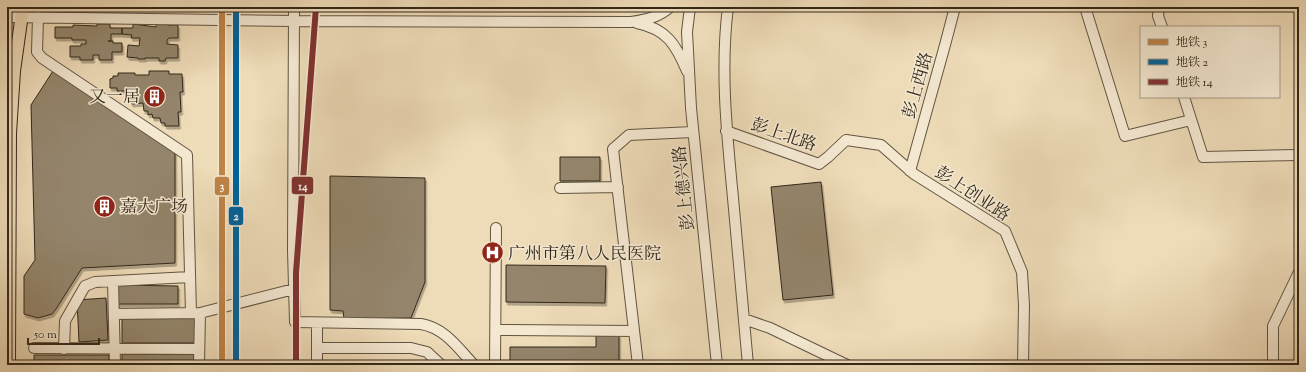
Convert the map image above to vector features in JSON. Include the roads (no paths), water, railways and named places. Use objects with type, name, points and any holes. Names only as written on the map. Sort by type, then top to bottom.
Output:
[{"type":"main road","points":[[9,365],[10,133],[14,71],[22,12]]},
{"type":"street","points":[[294,7],[295,322],[428,325],[446,335],[474,365]]},
{"type":"street","points":[[7,17],[22,12],[38,17],[294,21],[631,22],[642,21],[658,16],[670,7]]},
{"type":"street","name":"彭上德兴路","points":[[690,7],[688,32],[690,80],[717,365]]},
{"type":"street","points":[[728,7],[726,27],[726,131],[748,365]]},
{"type":"street","name":"彭上西路","points":[[910,170],[955,7]]},
{"type":"street","points":[[1085,7],[1125,136],[1191,120]]},
{"type":"street","points":[[1159,7],[1158,16],[1162,26]]},
{"type":"street","points":[[38,17],[37,52],[42,58],[187,155],[190,276],[199,349],[199,365]]},
{"type":"street","points":[[631,22],[648,26],[665,34],[677,50],[690,80]]},
{"type":"street","points":[[1184,98],[1203,157],[1299,155]]},
{"type":"street","name":"彭上北路","points":[[726,131],[819,164],[846,140],[881,145],[910,170]]},
{"type":"street","points":[[638,365],[613,149],[629,135],[694,132]]},
{"type":"street","name":"彭上创业路","points":[[910,170],[1005,231],[1022,272],[1024,305],[1023,365]]},
{"type":"street","points":[[560,188],[618,187]]},
{"type":"street","points":[[496,228],[496,365]]},
{"type":"street","points":[[1274,365],[1273,326],[1299,272]]},
{"type":"street","points":[[64,349],[65,321],[85,286],[95,282],[190,276]]},
{"type":"street","points":[[113,281],[116,365]]},
{"type":"street","points":[[114,314],[195,313],[294,289]]},
{"type":"street","points":[[744,319],[770,328],[847,365]]},
{"type":"street","points":[[317,323],[317,365]]},
{"type":"street","points":[[496,330],[634,331]]},
{"type":"street","points":[[34,348],[199,349]]},
{"type":"street","points":[[317,348],[411,348],[427,352],[441,365]]},
{"type":"metro line","name":"3","points":[[222,7],[222,365]]},
{"type":"metro line","name":"2","points":[[236,7],[236,365]]},
{"type":"metro line","name":"14","points":[[296,365],[296,273],[316,7]]},
{"type":"place","name":"又一居","points":[[155,96]]},
{"type":"place","name":"嘉大广场","points":[[104,206]]},
{"type":"place","name":"广州市第八人民医院","points":[[492,253]]}]
